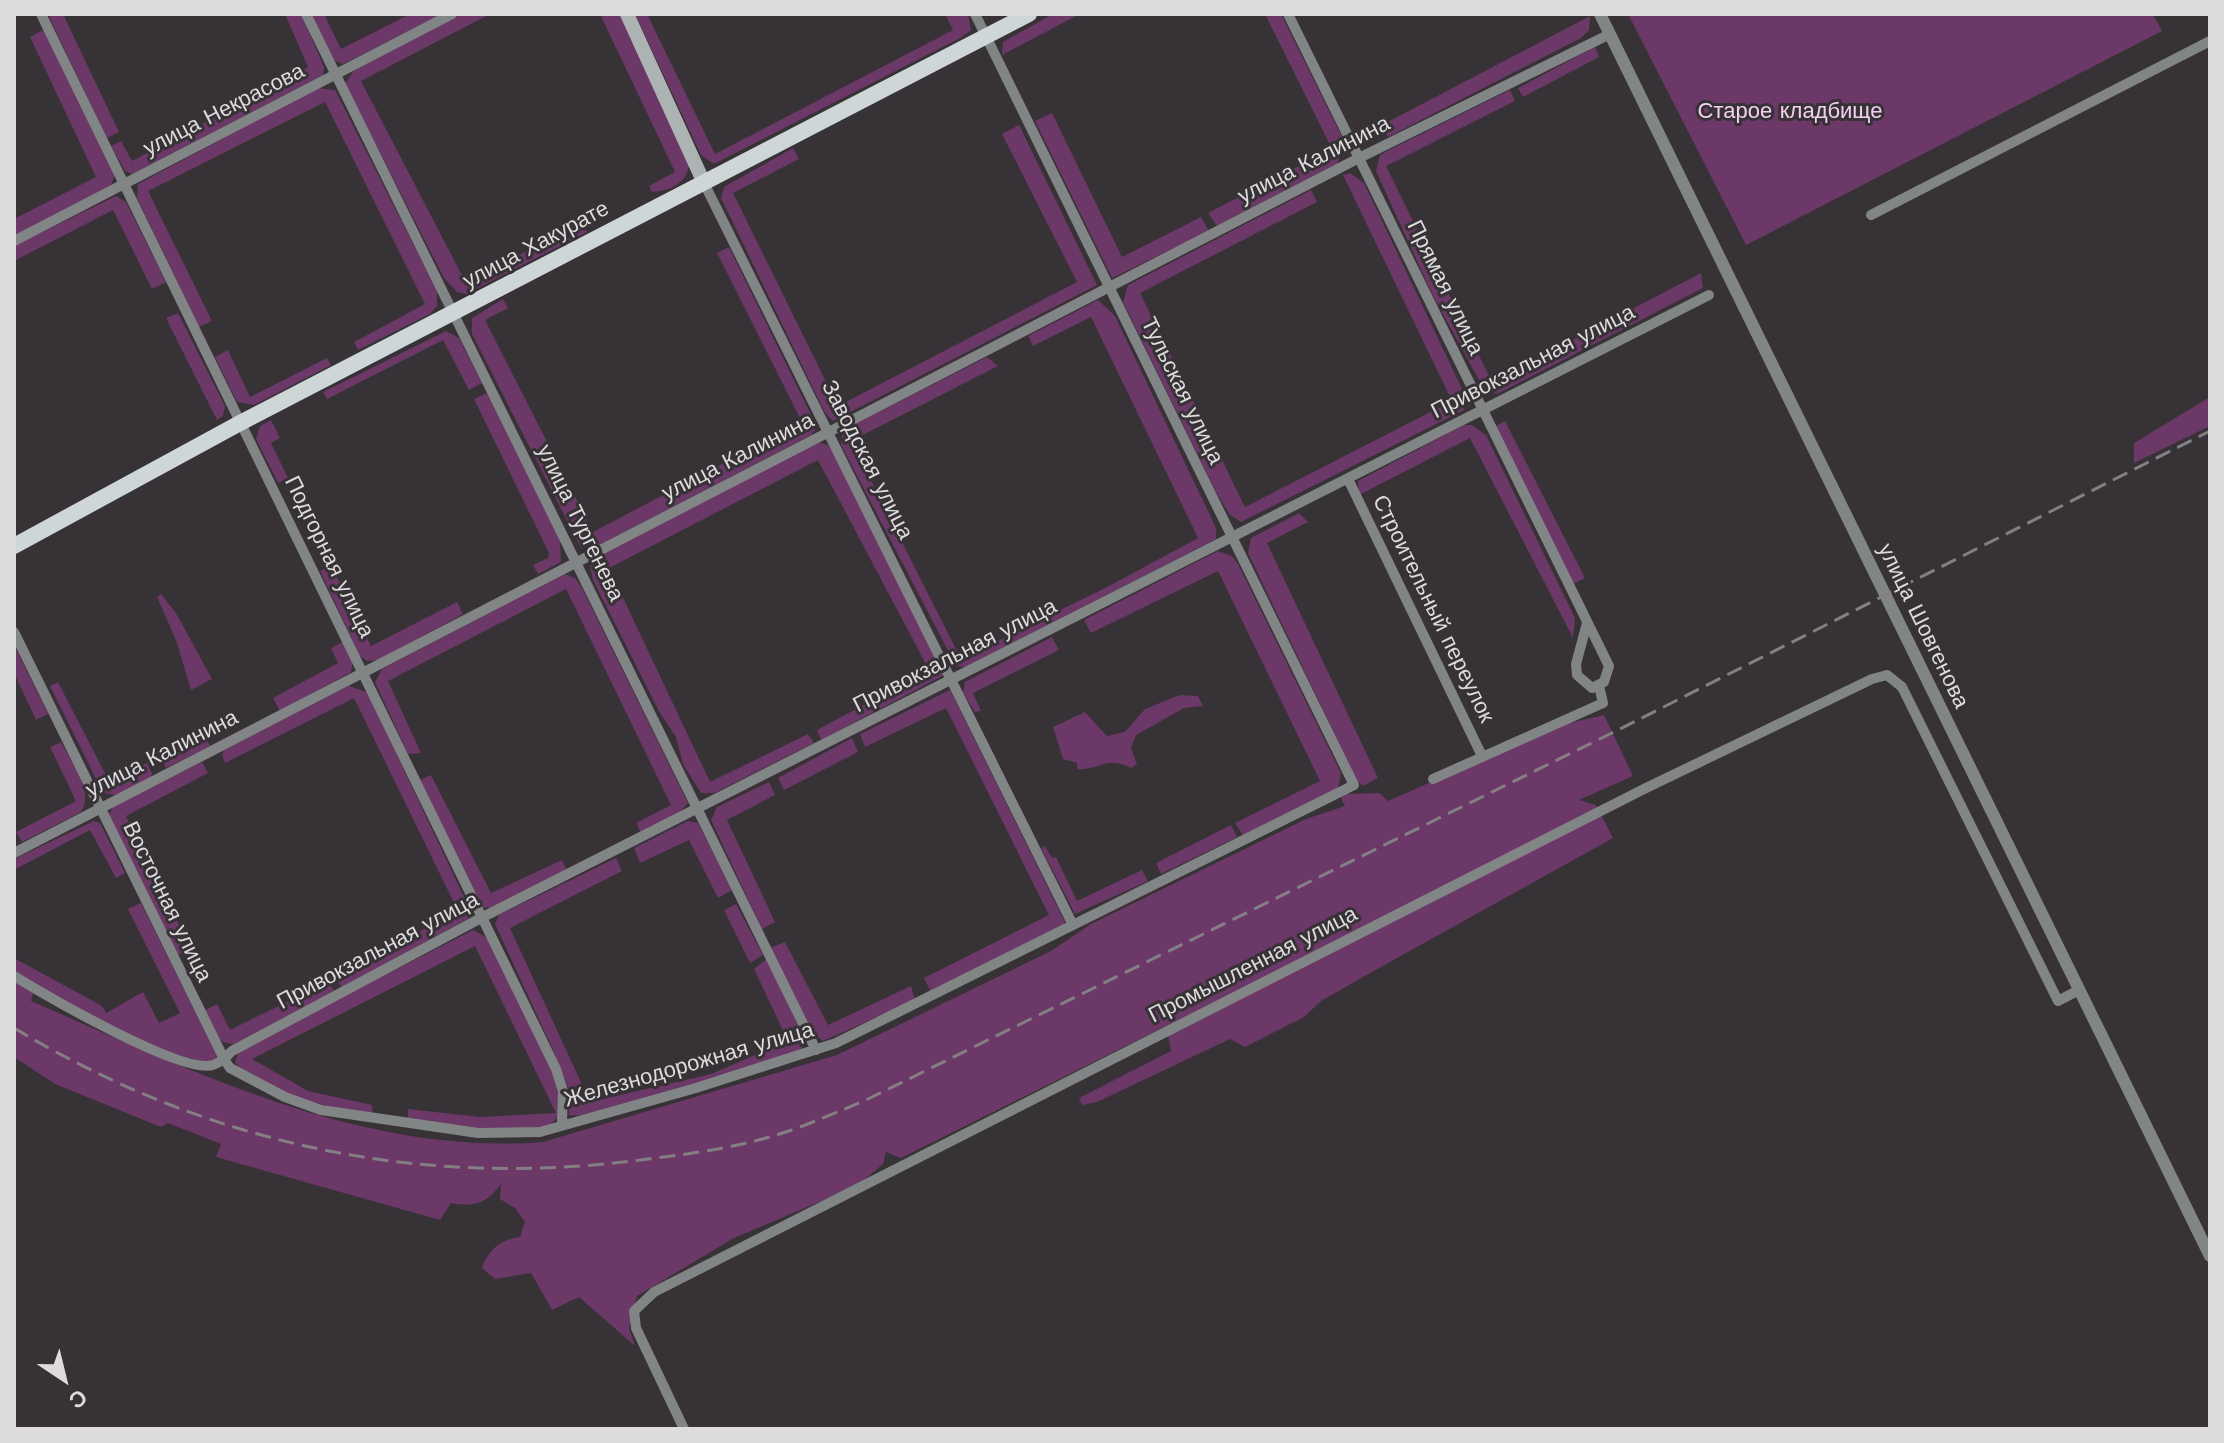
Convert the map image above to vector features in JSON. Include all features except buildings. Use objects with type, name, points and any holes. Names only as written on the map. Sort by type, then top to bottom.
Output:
[{"type":"main road","name":"Заводская улица","points":[[627,14],[704,183]]},
{"type":"main road","name":"улица Хакурате","points":[[14,546],[65,515],[240,423],[1029,14]]},
{"type":"main road","name":"улица Хакурате","points":[[14,535],[65,515]]},
{"type":"street","name":"Подгорная улица","points":[[41,14],[556,1069],[563,1091],[562,1122]]},
{"type":"street","name":"улица Тургенева","points":[[306,14],[816,1050]]},
{"type":"street","name":"улица Некрасова","points":[[14,241],[452,14]]},
{"type":"street","name":"Тульская улица","points":[[975,14],[1354,785]]},
{"type":"street","name":"Прямая улица","points":[[1288,14],[1609,666],[1610,674],[1599,686]]},
{"type":"street","name":"улица Шовгенова","points":[[1600,14],[2210,1256]]},
{"type":"street","name":"улица Калинина","points":[[14,853],[1359,158],[1610,34]]},
{"type":"street","points":[[1871,215],[2210,41]]},
{"type":"street","name":"Заводская улица","points":[[704,183],[1072,923]]},
{"type":"street","name":"Привокзальная улица","points":[[224,1059],[232,1051],[481,918],[1709,295]]},
{"type":"street","name":"Строительный переулок","points":[[1348,479],[1482,756]]},
{"type":"street","points":[[1433,779],[1603,703],[1599,686],[1585,685],[1577,675],[1576,664],[1587,623]]},
{"type":"street","name":"Восточная улица","points":[[14,632],[224,1059]]},
{"type":"street","name":"Промышленная улица","points":[[684,1429],[636,1328],[634,1311],[642,1301],[1644,789],[1872,679],[1887,675],[1902,687],[2058,1001],[2079,990]]},
{"type":"street","name":"Железнодорожная улица","points":[[224,1059],[230,1068],[285,1097],[321,1110],[378,1121],[478,1133],[540,1132],[562,1122],[609,1114],[816,1050],[1067,931],[1072,923],[1354,785]]},
{"type":"street","points":[[14,976],[135,1042],[187,1063],[212,1066],[224,1059]]},
{"type":"green space","points":[[63,14],[119,132],[107,138],[49,17]]},
{"type":"green space","points":[[285,14],[301,14],[324,67],[323,75],[132,174],[125,171],[111,146],[121,141],[132,161],[308,67]]},
{"type":"green space","points":[[311,14],[324,14],[341,49],[410,14],[442,14],[343,64],[333,60]]},
{"type":"green space","points":[[462,14],[490,14],[361,81],[466,283],[581,222],[587,232],[466,294],[457,292],[444,278],[345,84],[355,69]]},
{"type":"green space","points":[[600,14],[620,14],[689,163],[682,181],[671,188],[652,192],[649,186],[675,172]]},
{"type":"green space","points":[[635,14],[647,14],[715,154],[953,30],[945,14],[968,14],[971,30],[714,164],[701,155]]},
{"type":"green space","points":[[1053,14],[1080,14],[1002,55],[1003,42]]},
{"type":"green space","points":[[1265,14],[1281,14],[1345,143],[1337,164],[1217,226],[1208,213],[1332,149]]},
{"type":"green space","name":"Старое кладбище","points":[[1628,14],[2153,14],[2162,31],[1746,245]]},
{"type":"green space","points":[[1590,16],[1589,30],[1581,38],[1388,137],[1382,125]]},
{"type":"green space","points":[[45,29],[115,175],[110,187],[14,236],[14,219],[96,177],[30,37]]},
{"type":"green space","points":[[1595,47],[1599,57],[1523,97],[1518,88]]},
{"type":"green space","points":[[318,88],[335,90],[437,291],[437,306],[430,314],[358,350],[354,342],[425,304],[325,102],[148,191],[212,321],[199,327],[137,198],[138,184]]},
{"type":"green space","points":[[1510,90],[1515,101],[1386,166],[1492,382],[1701,273],[1703,288],[1497,394],[1483,387],[1433,296],[1376,171],[1380,155]]},
{"type":"green space","points":[[1052,113],[1122,257],[1201,217],[1209,231],[1112,278],[1035,121]]},
{"type":"green space","points":[[1019,125],[1097,285],[833,421],[825,413],[721,198],[724,187],[793,148],[799,159],[733,193],[838,406],[1077,282],[1002,134]]},
{"type":"green space","points":[[1350,173],[1364,183],[1465,395],[1464,410],[1241,522],[1230,515],[1216,492],[1123,302],[1128,285],[1311,190],[1317,202],[1140,293],[1245,507],[1452,401],[1343,175]]},
{"type":"green space","points":[[116,196],[126,202],[166,282],[152,289],[113,210],[14,261],[14,246]]},
{"type":"green space","points":[[729,247],[817,427],[811,435],[599,545],[581,548],[472,334],[472,318],[503,299],[508,308],[485,320],[593,532],[802,422],[717,253]]},
{"type":"green space","points":[[1098,300],[1115,316],[1216,528],[1216,539],[965,667],[956,666],[841,445],[842,436],[851,426],[987,357],[998,366],[851,441],[961,659],[1109,586],[1198,538],[1091,317],[1033,346],[1028,336]]},
{"type":"green space","points":[[178,313],[225,406],[223,416],[217,420],[166,318]]},
{"type":"green space","points":[[446,331],[459,338],[482,383],[469,390],[443,340],[327,399],[323,392]]},
{"type":"green space","points":[[228,350],[250,397],[327,358],[331,365],[254,405],[237,402],[215,357]]},
{"type":"green space","points":[[487,393],[560,541],[561,562],[538,574],[533,565],[548,558],[549,553],[474,399]]},
{"type":"green space","points":[[2210,397],[2210,426],[2134,463],[2134,443]]},
{"type":"green space","points":[[271,420],[280,438],[271,443],[288,478],[278,483],[256,439],[260,426]]},
{"type":"green space","points":[[1505,421],[1585,578],[1573,584],[1496,426]]},
{"type":"green space","points":[[1464,425],[1472,425],[1486,435],[1575,618],[1573,638],[1470,438],[1359,495],[1358,481]]},
{"type":"green space","points":[[818,442],[828,445],[833,453],[944,675],[821,740],[817,730],[929,670],[818,460],[609,568],[710,782],[808,734],[814,743],[714,793],[701,793],[683,764],[676,737],[660,713],[593,580],[590,566],[595,558]]},
{"type":"green space","points":[[1299,513],[1308,522],[1267,543],[1378,778],[1363,786],[1357,781],[1248,553],[1251,538]]},
{"type":"green space","points":[[1218,551],[1232,556],[1238,564],[1341,773],[1338,789],[1243,835],[1235,823],[1320,781],[1218,571],[1091,633],[1084,620]]},
{"type":"green space","points":[[331,565],[371,646],[457,602],[463,614],[378,660],[367,661],[360,656],[320,571]]},
{"type":"green space","points":[[565,574],[575,578],[582,588],[688,803],[680,812],[641,833],[636,823],[671,805],[566,589],[388,681],[421,753],[408,754],[375,682],[382,669]]},
{"type":"green space","points":[[161,594],[176,613],[212,679],[191,690],[176,640],[157,597]]},
{"type":"green space","points":[[1052,637],[1059,650],[973,693],[981,711],[975,712],[963,693],[965,682]]},
{"type":"green space","points":[[344,641],[353,660],[351,672],[280,711],[273,698],[338,663],[331,648]]},
{"type":"green space","points":[[14,645],[48,714],[36,720],[14,673]]},
{"type":"green space","points":[[58,682],[109,781],[147,763],[152,774],[150,778],[116,795],[103,793],[50,686]]},
{"type":"green space","points":[[349,686],[367,692],[473,916],[342,987],[334,977],[458,911],[354,698],[225,763],[222,755],[224,750]]},
{"type":"green space","points":[[950,690],[1065,922],[1063,928],[931,992],[924,978],[1049,915],[946,708],[865,747],[860,734]]},
{"type":"green space","points":[[1180,695],[1198,696],[1203,706],[1184,708],[1136,735],[1131,748],[1137,764],[1131,768],[1109,763],[1077,769],[1077,763],[1063,759],[1053,727],[1085,712],[1107,736],[1125,732],[1145,709]]},
{"type":"green space","points":[[1604,715],[1633,776],[1579,800],[1596,805],[1613,838],[1321,1001],[1304,1017],[1245,1047],[1230,1039],[1097,1102],[1082,1105],[1079,1098],[1171,1051],[1166,1026],[901,1158],[886,1152],[883,1164],[857,1186],[734,1238],[637,1296],[629,1328],[635,1346],[579,1297],[552,1310],[531,1273],[495,1279],[482,1268],[496,1246],[520,1237],[525,1222],[515,1208],[500,1199],[501,1184],[479,1202],[467,1205],[451,1203],[440,1220],[216,1157],[221,1144],[168,1123],[161,1127],[55,1084],[14,1057],[14,981],[33,993],[31,1001],[154,1055],[280,1103],[344,1122],[410,1136],[476,1143],[543,1142],[837,1055],[1051,951],[1091,924],[1306,819],[1345,806],[1341,798],[1346,794],[1379,793],[1388,801],[1561,725]]},
{"type":"green space","points":[[204,734],[210,746],[166,768],[161,756]]},
{"type":"green space","points":[[852,738],[858,752],[784,790],[778,778]]},
{"type":"green space","points":[[61,742],[80,776],[85,804],[81,812],[22,842],[16,832],[76,801],[50,747]]},
{"type":"green space","points":[[202,762],[208,773],[126,816],[191,949],[175,956],[109,814],[114,806]]},
{"type":"green space","points":[[431,775],[491,893],[562,860],[567,871],[491,908],[481,907],[420,780]]},
{"type":"green space","points":[[769,782],[775,795],[727,820],[775,922],[762,929],[711,820],[717,807]]},
{"type":"green space","points":[[94,821],[100,823],[125,873],[116,878],[90,830],[14,870],[14,859]]},
{"type":"green space","points":[[688,821],[698,823],[732,890],[718,898],[689,840],[640,863],[634,848]]},
{"type":"green space","points":[[1231,825],[1237,837],[1161,874],[1156,863]]},
{"type":"green space","points":[[1045,846],[1052,858],[1056,857],[1077,901],[1142,870],[1148,881],[1075,914],[1041,848]]},
{"type":"green space","points":[[616,858],[622,871],[510,928],[590,1102],[711,1074],[788,1041],[754,969],[767,959],[802,1034],[802,1048],[795,1054],[585,1116],[569,1115],[568,1087],[495,924],[499,915]]},
{"type":"green space","points":[[141,903],[217,1056],[211,1063],[134,1038],[14,972],[14,958],[102,1006],[106,1013],[143,992],[159,1023],[180,1013],[128,909]]},
{"type":"green space","points":[[736,904],[763,955],[750,963],[724,910]]},
{"type":"green space","points":[[473,930],[489,939],[555,1076],[560,1109],[556,1119],[546,1126],[509,1131],[408,1122],[408,1109],[480,1117],[556,1113],[475,946],[252,1059],[308,1091],[372,1105],[373,1117],[280,1091],[247,1074],[235,1063],[239,1050]]},
{"type":"green space","points":[[785,942],[828,1025],[911,986],[915,1000],[823,1041],[813,1033],[770,948]]},
{"type":"green space","points":[[329,981],[334,991],[234,1044],[218,1038],[203,1011],[217,1004],[230,1030]]},
{"type":"railway","points":[[14,1028],[88,1068],[164,1102],[241,1129],[319,1149],[399,1162],[481,1168],[564,1167],[679,1155],[758,1140],[864,1101],[1616,731],[2210,431]]}]
